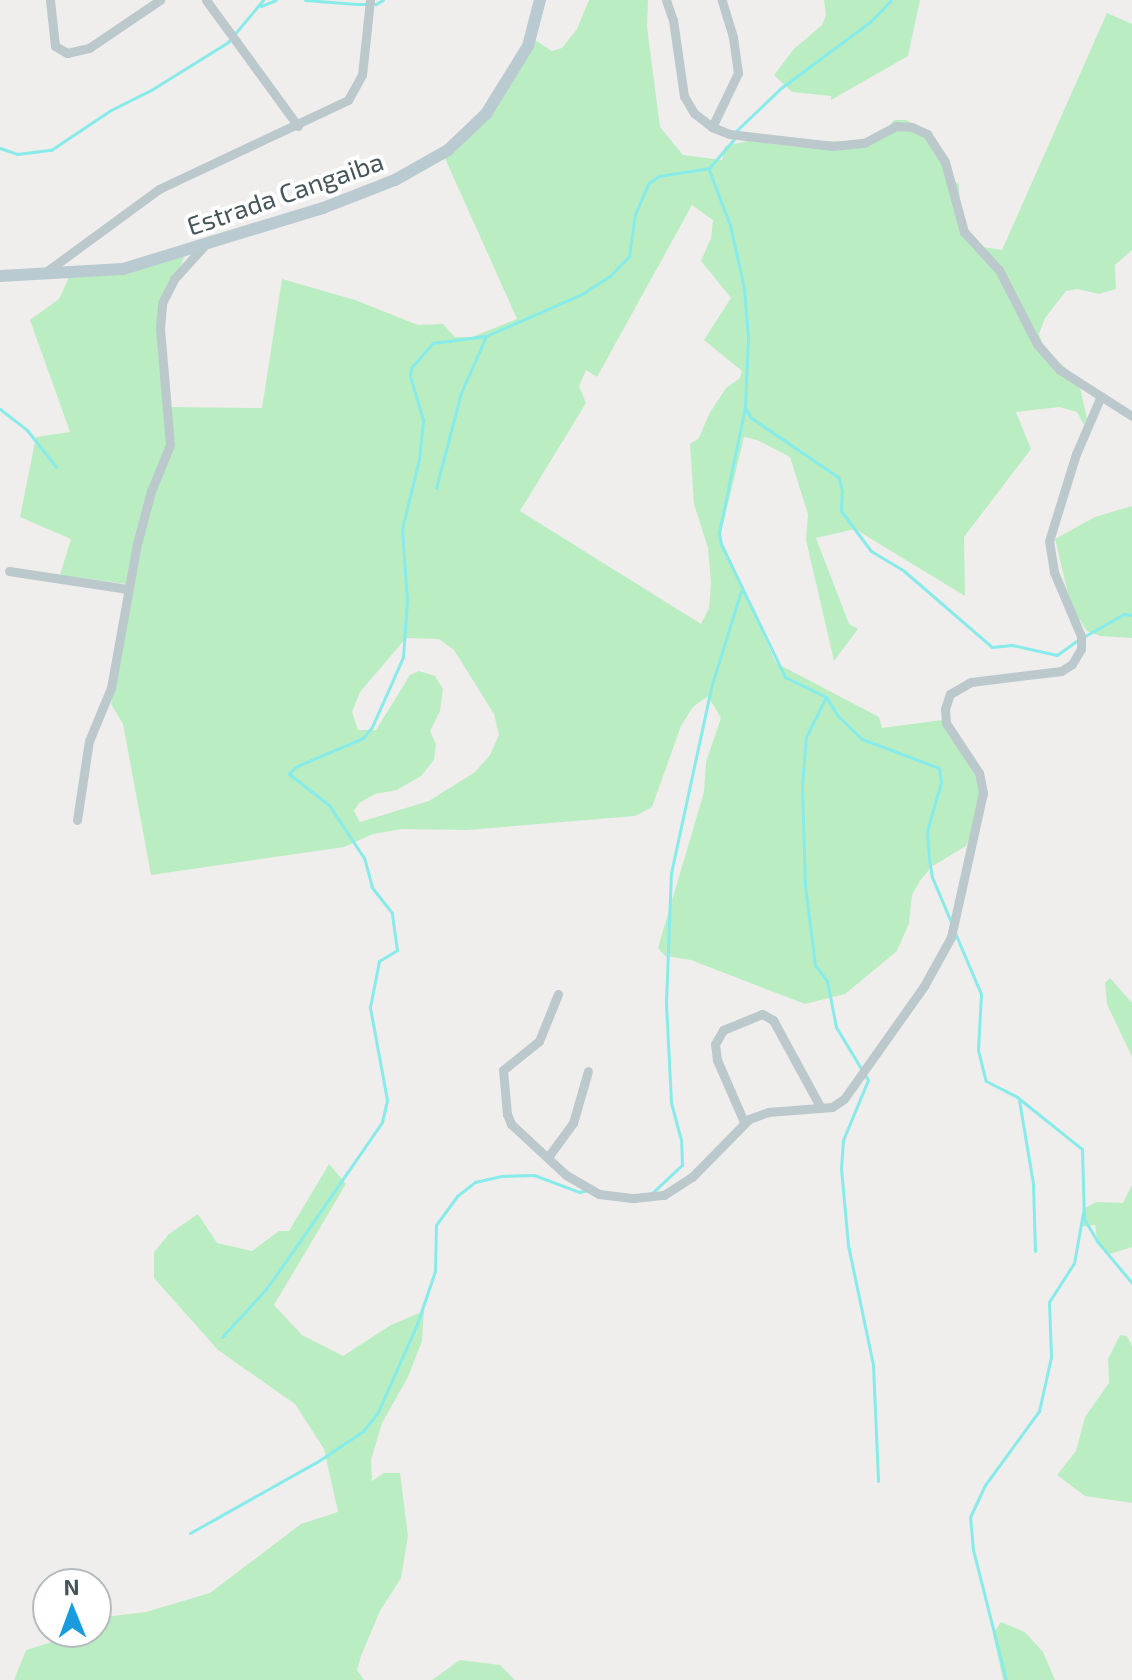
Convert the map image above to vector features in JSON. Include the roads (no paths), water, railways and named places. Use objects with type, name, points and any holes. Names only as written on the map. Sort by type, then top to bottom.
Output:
[{"type":"street","points":[[50,0],[55,46],[67,53],[89,48],[160,0]]},
{"type":"street","points":[[206,0],[298,126]]},
{"type":"street","points":[[43,274],[159,189],[339,107],[354,94],[362,75],[370,0]]},
{"type":"street","points":[[666,0],[673,20],[684,96],[694,113],[712,127],[729,134],[833,146],[864,143],[896,126],[923,131],[943,157],[964,232],[999,270],[1037,344],[1060,370],[1132,416]]},
{"type":"street","points":[[712,127],[738,73],[733,37],[722,0]]},
{"type":"street","name":"Estrada Cangaiba","points":[[0,276],[123,269],[350,198],[395,180],[448,150],[472,132],[497,99],[528,46],[544,2]]},
{"type":"street","points":[[77,820],[89,741],[106,707],[145,510],[170,445],[160,328],[162,303],[174,279],[206,243]]},
{"type":"street","points":[[558,994],[539,1041],[506,1067],[502,1075],[508,1120],[566,1175],[599,1194],[651,1198],[664,1195],[692,1177],[744,1122],[768,1112],[821,1108],[841,1102],[860,1081],[924,986],[951,937],[983,793],[979,773],[946,723],[945,709],[950,694],[971,682],[1061,671],[1078,657],[1081,636],[1054,572],[1049,541],[1076,454],[1101,396]]},
{"type":"street","points":[[9,571],[128,589]]},
{"type":"street","points":[[744,1122],[717,1060],[715,1044],[723,1030],[762,1014],[773,1020],[821,1108]]},
{"type":"street","points":[[548,1157],[573,1123],[588,1071]]},
{"type":"waterway","points":[[0,148],[17,154],[51,150],[111,110],[151,90],[228,42],[263,0]]},
{"type":"waterway","points":[[261,6],[276,0]]},
{"type":"waterway","points":[[305,0],[357,4],[376,4],[383,0]]},
{"type":"waterway","points":[[736,131],[781,88],[870,22],[891,0]]},
{"type":"waterway","points":[[222,1337],[266,1289],[291,1254],[382,1122],[387,1100],[370,1007],[379,961],[397,950],[392,913],[372,887],[364,858],[329,805],[289,774],[295,767],[363,738],[372,727],[403,657],[407,600],[402,529],[419,459],[423,420],[410,376],[411,368],[433,343],[486,336],[582,294],[610,276],[629,256],[635,214],[649,183],[659,176],[709,168],[734,139]]},
{"type":"waterway","points":[[709,170],[730,225],[744,288],[748,338],[745,407],[719,533],[721,544],[785,677],[826,697],[838,716],[862,739],[939,768],[941,782],[927,831],[929,859],[932,877],[951,922]]},
{"type":"waterway","points":[[436,488],[461,393],[486,336]]},
{"type":"waterway","points":[[745,407],[750,417],[838,477],[842,490],[841,511],[871,551],[904,571],[992,647],[1012,645],[1057,655],[1078,640]]},
{"type":"waterway","points":[[0,409],[27,430],[56,467]]},
{"type":"waterway","points":[[653,1192],[682,1165],[681,1140],[671,1102],[666,1002],[671,873],[712,684],[741,591]]},
{"type":"waterway","points":[[1085,636],[1124,614],[1132,615]]},
{"type":"waterway","points":[[826,697],[806,737],[802,786],[805,885],[815,965],[827,981],[836,1027],[868,1080],[843,1140],[841,1168],[848,1245],[873,1365],[878,1481]]},
{"type":"waterway","points":[[955,933],[981,994],[978,1050],[986,1081],[1017,1097],[1082,1149],[1084,1219],[1097,1241],[1132,1283]]},
{"type":"waterway","points":[[1019,1100],[1033,1184],[1035,1251]]},
{"type":"waterway","points":[[190,1533],[320,1460],[363,1431],[377,1414],[417,1324],[435,1271],[436,1225],[457,1196],[475,1182],[502,1176],[534,1175],[579,1192],[589,1190]]},
{"type":"waterway","points":[[1006,1680],[973,1550],[970,1517],[985,1485],[1039,1411],[1051,1357],[1049,1302],[1074,1263],[1083,1213]]}]
